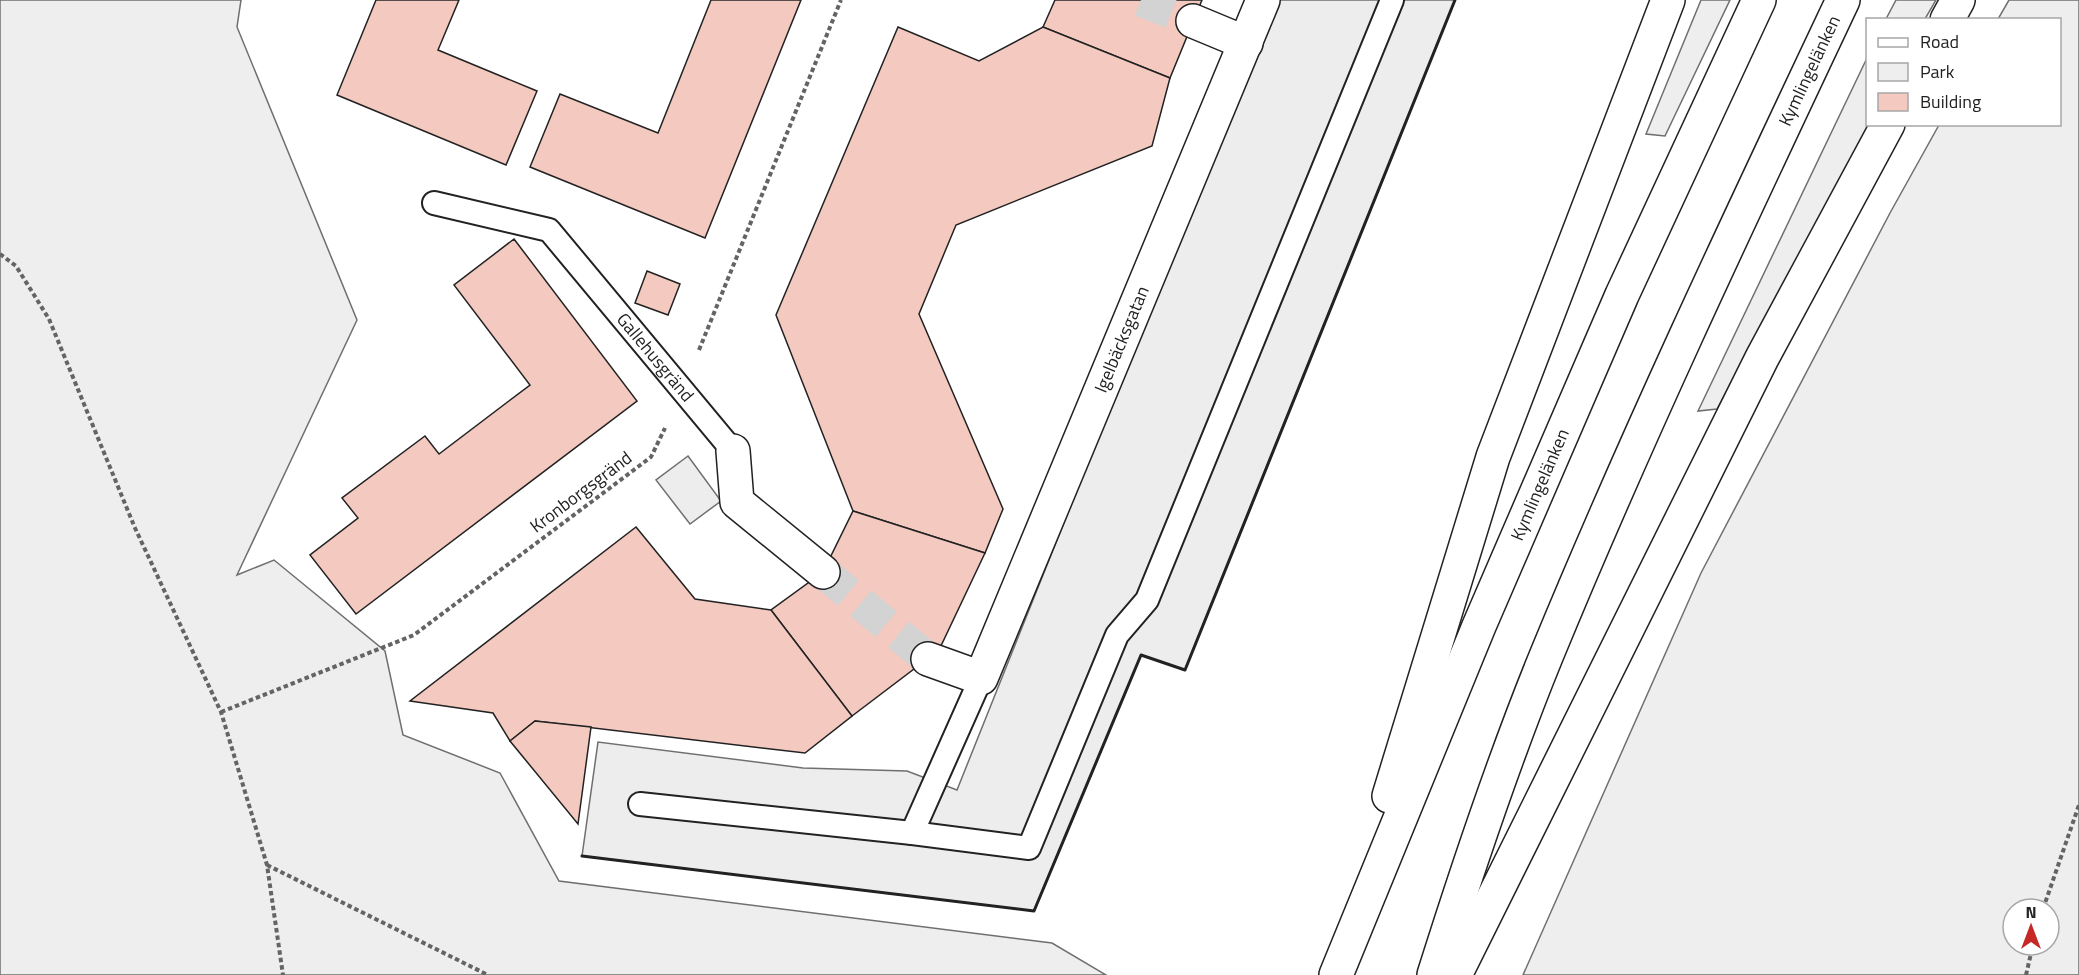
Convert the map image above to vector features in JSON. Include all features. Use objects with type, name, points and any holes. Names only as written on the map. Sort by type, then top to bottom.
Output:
[{"type":"main road","name":"Igelbäcksgatan","points":[[981,678],[1263,0]]},
{"type":"main road","points":[[1334,975],[1493,457],[1668,0]]},
{"type":"main road","name":"Kymlingelänken","points":[[1334,975],[1479,626],[1622,295],[1759,0]]},
{"type":"main road","name":"Kymlingelänken","points":[[1434,975],[1470,860],[1546,655],[1692,320],[1843,0]]},
{"type":"main road","points":[[1948,18],[1958,0]]},
{"type":"main road","points":[[1193,21],[1246,43]]},
{"type":"main road","points":[[1455,975],[1762,358],[1887,126]]},
{"type":"main road","name":"Gallehusgränd","points":[[733,451],[737,502],[823,572]]},
{"type":"main road","points":[[928,659],[981,678]]},
{"type":"lane","points":[[640,804],[912,832],[1029,848],[1117,635],[1147,600],[1392,0]]},
{"type":"lane","name":"Gallehusgränd","points":[[434,202],[549,230],[733,451]]},
{"type":"lane","points":[[912,832],[981,678]]},
{"type":"path","name":"Kronborgsgränd","points":[[221,712],[414,634],[651,457],[682,391],[841,0]]},
{"type":"path","points":[[0,254],[16,266],[49,319],[135,528],[221,712],[267,865],[283,975]]},
{"type":"path","points":[[2047,897],[2079,805]]},
{"type":"path","points":[[267,865],[488,975]]},
{"type":"path","points":[[2026,975],[2030,957]]},
{"type":"green space","points":[[0,0],[241,0],[237,27],[357,320],[237,575],[274,560],[385,651],[403,735],[500,773],[559,881],[1052,943],[1106,975],[0,975]]},
{"type":"green space","points":[[1701,0],[1730,0],[1665,136],[1646,134]]},
{"type":"green space","points":[[1896,0],[1936,0],[1926,18],[1887,18]]},
{"type":"green space","points":[[2009,0],[2079,0],[2079,975],[1523,975],[1701,573],[1890,213],[1938,126],[2061,126],[2061,18],[1999,18]]},
{"type":"green space","points":[[1866,60],[1866,126],[1868,126],[1717,409],[1698,411]]},
{"type":"shaded area","points":[[1273,0],[1455,0],[1185,670],[1141,655],[1034,911],[582,856],[598,742],[803,768],[907,771],[957,790]]},
{"type":"shaded area","points":[[688,456],[721,501],[690,524],[656,480]]},
{"type":"building","points":[[376,0],[459,0],[438,50],[537,91],[506,165],[337,95]]},
{"type":"building","points":[[711,0],[801,0],[705,238],[530,167],[560,94],[658,133]]},
{"type":"building","points":[[1055,0],[1202,0],[1170,78],[1043,27]]},
{"type":"building","points":[[898,27],[979,61],[1043,27],[1170,78],[1152,146],[956,225],[919,314],[1003,509],[985,553],[853,511],[776,315]]},
{"type":"building","points":[[514,239],[637,401],[356,614],[310,555],[358,518],[342,498],[425,436],[439,454],[530,385],[454,285]]},
{"type":"building","points":[[647,271],[680,284],[668,315],[635,303]]},
{"type":"building","points":[[853,511],[985,553],[939,650],[852,716],[771,610],[823,572]]},
{"type":"building","points":[[636,527],[695,599],[771,610],[852,716],[805,753],[535,721],[510,741],[493,713],[410,701]]},
{"type":"building","points":[[535,721],[591,727],[578,824],[510,741]]},
{"type":"tunnel","points":[[1141,0],[1193,21]]},
{"type":"tunnel","points":[[823,572],[928,659]]},
{"type":"wall","points":[[582,856],[1034,911],[1141,655],[1185,670],[1455,0]]}]
